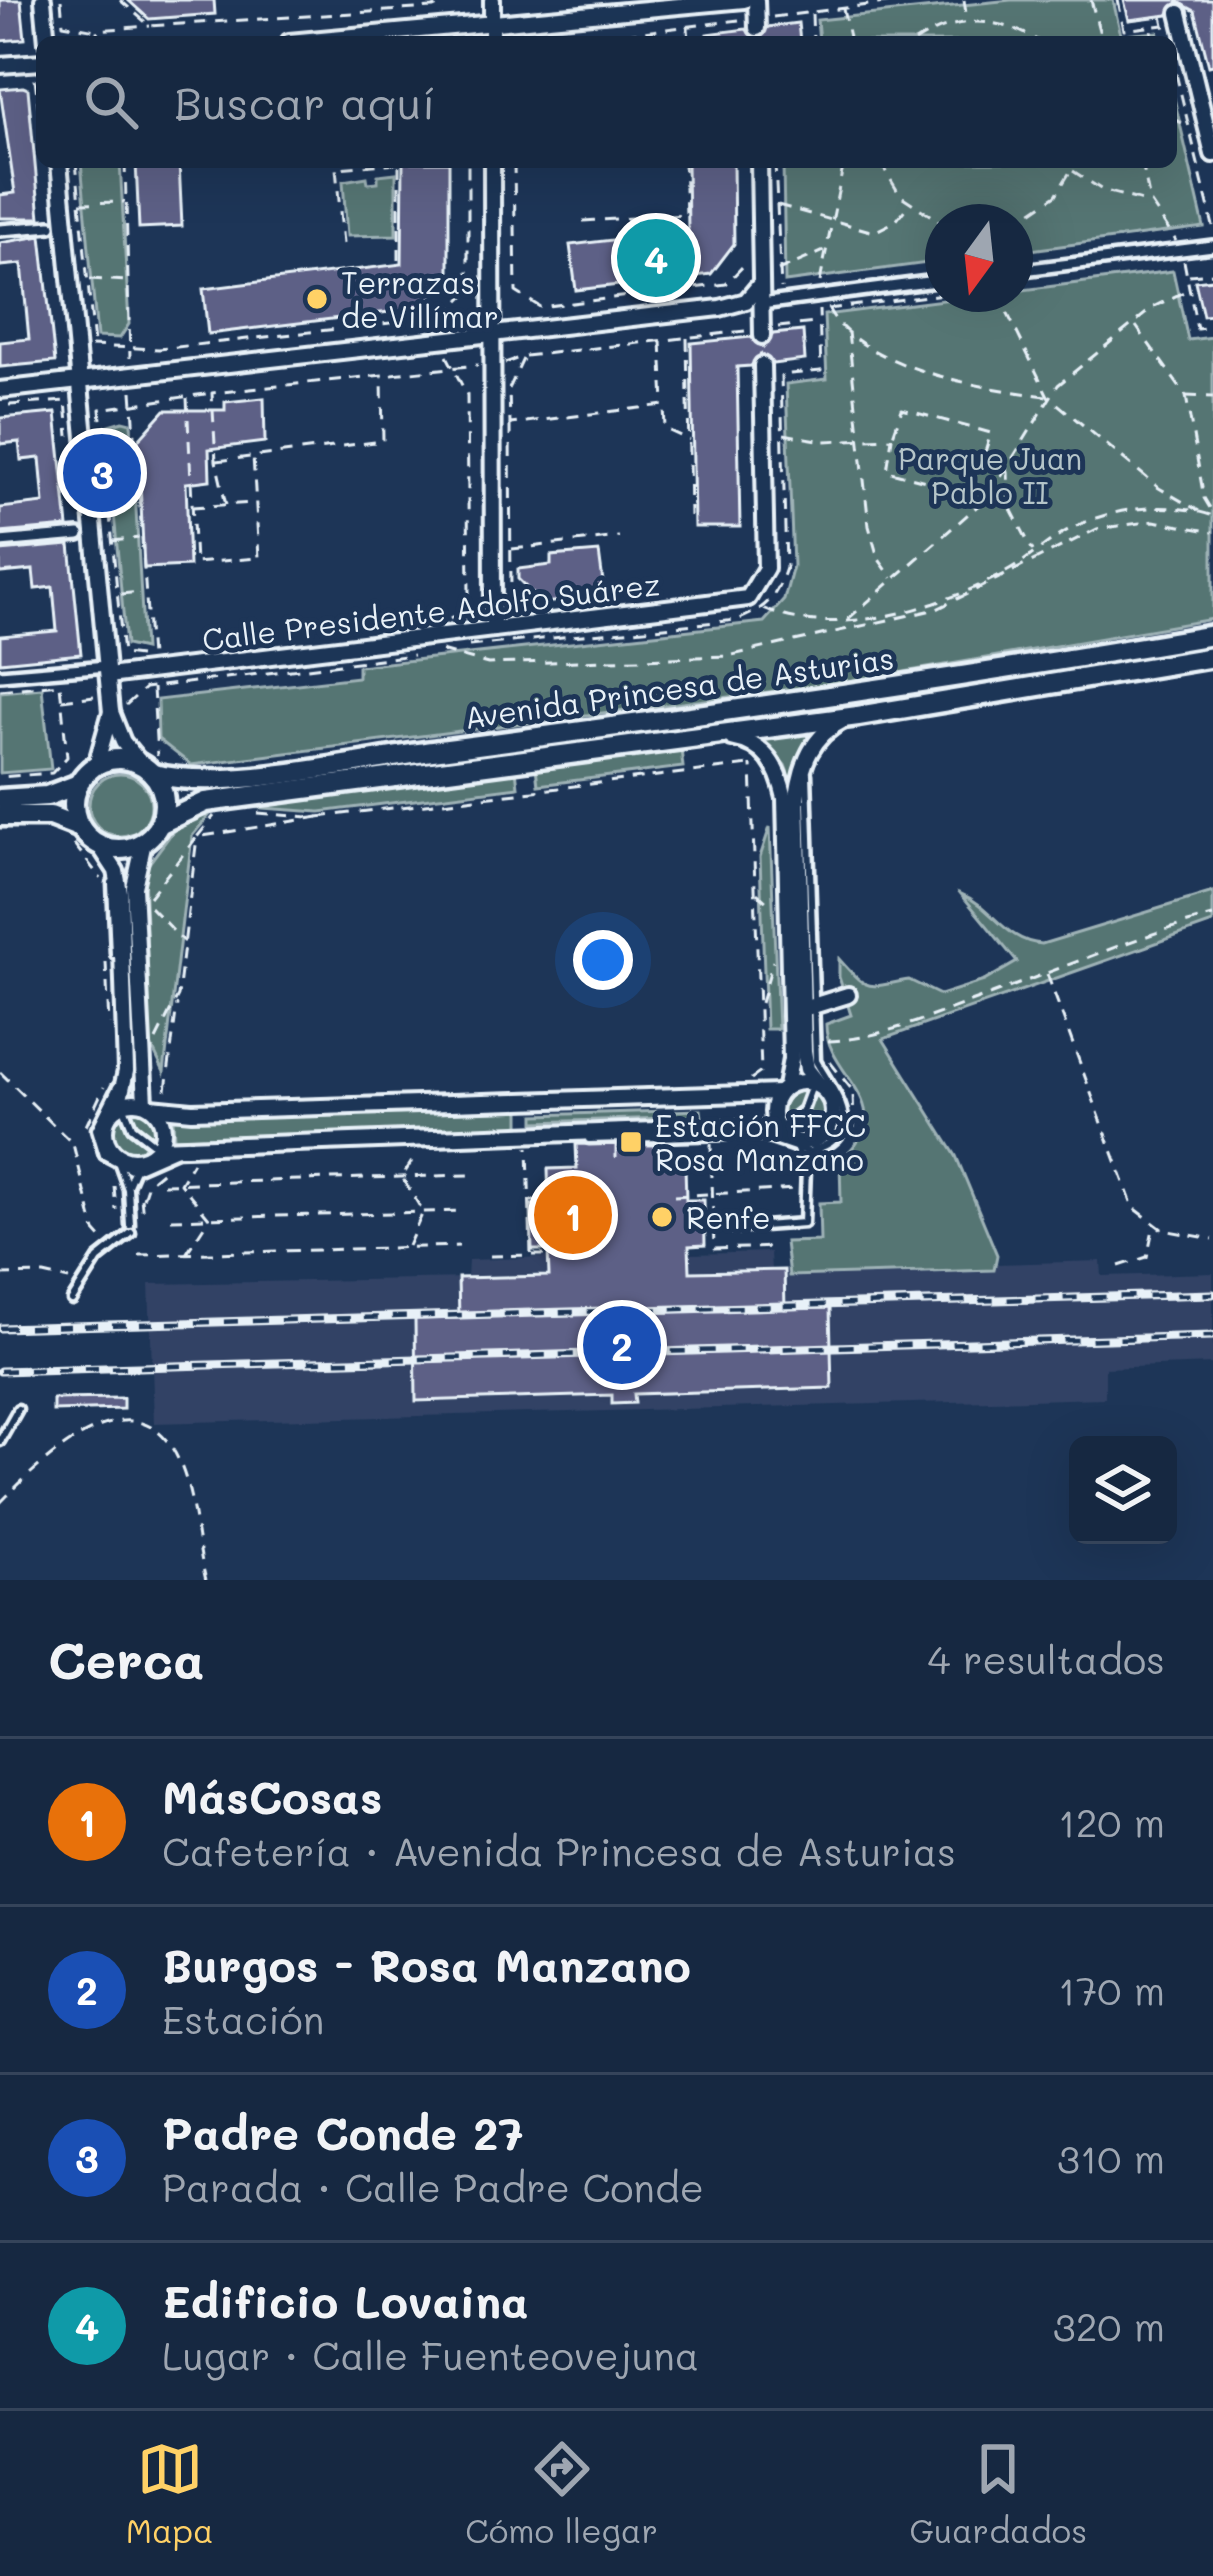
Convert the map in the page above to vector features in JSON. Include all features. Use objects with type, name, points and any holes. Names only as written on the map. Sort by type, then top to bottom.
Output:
[{"type":"main road","name":"Avenida Princesa de Asturias","points":[[147,769],[192,782],[879,692],[1213,635]]},
{"type":"main road","name":"Avenida Princesa de Asturias","points":[[161,823],[192,805],[220,800],[857,716],[1213,657]]},
{"type":"main road","points":[[0,799],[47,796],[79,784],[96,765],[111,760],[147,769],[164,797],[161,823],[144,842],[114,849],[75,834],[50,816],[0,816]]},
{"type":"main road","points":[[75,834],[79,784]]},
{"type":"street","points":[[44,0],[47,36]]},
{"type":"street","points":[[492,0],[492,34]]},
{"type":"street","points":[[441,36],[492,34],[744,0]]},
{"type":"street","points":[[756,0],[756,23]]},
{"type":"street","points":[[1179,13],[1213,154]]},
{"type":"street","points":[[0,65],[36,62]]},
{"type":"street","points":[[60,168],[107,671],[107,702],[96,765]]},
{"type":"street","points":[[492,168],[493,629]]},
{"type":"street","points":[[720,308],[762,330],[770,168]]},
{"type":"street","points":[[0,230],[51,226]]},
{"type":"street","points":[[1033,269],[1213,246]]},
{"type":"street","points":[[761,304],[821,290],[925,281]]},
{"type":"street","points":[[0,390],[720,308],[746,301],[761,283]]},
{"type":"street","name":"Calle Presidente Adolfo Suárez","points":[[0,675],[107,671],[736,603],[757,590],[766,568],[762,364]]},
{"type":"street","points":[[0,542],[79,535]]},
{"type":"street","points":[[107,702],[123,742],[147,769]]},
{"type":"street","points":[[99,845],[112,862],[121,906],[126,1071],[120,1103],[105,1129],[118,1161],[136,1165],[158,1148],[792,1139],[832,1120],[833,1108],[805,1061],[808,1007],[797,797],[806,757],[831,728],[857,716]]},
{"type":"street","name":"Avenida Princesa de Asturias","points":[[709,735],[759,747],[780,775],[791,1059],[772,1113],[792,1139]]},
{"type":"street","points":[[144,842],[141,906],[148,1105],[163,1122],[158,1148]]},
{"type":"street","points":[[808,1007],[848,995]]},
{"type":"street","points":[[120,1103],[192,1111],[783,1090],[816,1084]]},
{"type":"lane","points":[[112,862],[120,1103],[132,1126],[158,1148],[759,1134],[832,1141],[843,1120],[840,1094],[816,1061]]},
{"type":"lane","points":[[735,1228],[804,1223],[806,1168],[792,1139],[816,1084],[808,1007]]},
{"type":"lane","points":[[72,1300],[80,1283],[130,1229],[128,1189],[118,1161],[99,1147],[96,1129],[120,1078]]},
{"type":"lane","points":[[759,1134],[792,1139]]},
{"type":"lane","points":[[128,1189],[136,1165],[176,1151]]},
{"type":"lane","points":[[0,1441],[18,1409]]},
{"type":"path","points":[[61,0],[63,24],[98,30],[446,7],[452,0]]},
{"type":"path","points":[[120,0],[150,26]]},
{"type":"path","points":[[610,36],[756,23],[910,0]]},
{"type":"path","points":[[964,0],[968,21]]},
{"type":"path","points":[[1091,0],[1100,36]]},
{"type":"path","points":[[1118,0],[1124,30],[1164,25]]},
{"type":"path","points":[[843,8],[849,36]]},
{"type":"path","points":[[812,12],[813,36]]},
{"type":"path","points":[[1162,16],[1167,36]]},
{"type":"path","points":[[930,36],[968,21],[1013,27],[1029,36]]},
{"type":"path","points":[[1152,36],[1154,26]]},
{"type":"path","points":[[688,27],[688,36]]},
{"type":"path","points":[[665,29],[666,36]]},
{"type":"path","points":[[98,30],[98,36]]},
{"type":"path","points":[[1177,77],[1212,221]]},
{"type":"path","points":[[31,78],[36,86]]},
{"type":"path","points":[[1177,121],[1189,126]]},
{"type":"path","points":[[77,168],[94,346]]},
{"type":"path","points":[[125,168],[132,325]]},
{"type":"path","points":[[343,244],[336,169],[345,168]]},
{"type":"path","points":[[399,168],[399,260]]},
{"type":"path","points":[[76,347],[144,350],[443,317],[468,292],[468,168]]},
{"type":"path","points":[[514,168],[516,292],[539,307],[726,284],[748,260]]},
{"type":"path","points":[[583,221],[686,215],[685,168]]},
{"type":"path","points":[[771,168],[778,289],[799,286]]},
{"type":"path","points":[[843,168],[821,290],[828,309],[848,332],[935,376],[1048,396]]},
{"type":"path","points":[[884,168],[909,204],[925,213]]},
{"type":"path","points":[[1143,168],[1150,202],[1174,238]]},
{"type":"path","points":[[1033,212],[1047,204],[1072,170],[1102,190],[1150,202]]},
{"type":"path","points":[[80,203],[127,202]]},
{"type":"path","points":[[776,205],[874,232],[896,221],[909,204]]},
{"type":"path","points":[[777,271],[826,250]]},
{"type":"path","points":[[1213,273],[1187,275],[1196,329],[1213,327]]},
{"type":"path","points":[[88,280],[130,281]]},
{"type":"path","points":[[821,290],[840,281]]},
{"type":"path","points":[[848,619],[971,513],[1008,471],[1048,396],[1168,298],[1190,289]]},
{"type":"path","points":[[925,296],[817,310],[821,371],[781,375],[786,568],[777,596],[764,609],[783,617],[837,621],[895,613],[969,590],[1035,554],[1064,531],[1118,511],[1213,515]]},
{"type":"path","points":[[1007,312],[1048,396],[1159,488],[1201,512]]},
{"type":"path","points":[[135,428],[150,658],[123,654],[100,409],[448,365],[493,366],[524,356],[818,323]]},
{"type":"path","points":[[1135,324],[1186,396],[1204,498],[1213,515]]},
{"type":"path","points":[[848,332],[863,438],[868,526],[878,558],[893,580]]},
{"type":"path","points":[[687,338],[690,516]]},
{"type":"path","points":[[661,340],[664,429],[689,440]]},
{"type":"path","points":[[524,356],[509,389],[511,594],[519,607],[539,612]]},
{"type":"path","points":[[445,622],[465,610],[469,595],[467,395],[448,365]]},
{"type":"path","points":[[215,461],[382,441],[382,374]]},
{"type":"path","points":[[212,393],[215,461],[226,505]]},
{"type":"path","points":[[1186,396],[1213,398]]},
{"type":"path","points":[[187,397],[195,562],[259,558],[253,456]]},
{"type":"path","points":[[0,406],[65,401],[70,450]]},
{"type":"path","points":[[510,424],[664,405]]},
{"type":"path","points":[[898,410],[991,433],[972,493],[887,471],[892,437],[898,410]]},
{"type":"path","points":[[782,434],[804,440],[892,437]]},
{"type":"path","points":[[985,460],[1008,471]]},
{"type":"path","points":[[1008,471],[1009,506],[1035,554]]},
{"type":"path","points":[[106,481],[138,480]]},
{"type":"path","points":[[192,507],[255,503]]},
{"type":"path","points":[[441,651],[488,664],[674,661],[746,653],[970,596],[1071,538],[1097,529],[1154,521],[1213,532]]},
{"type":"path","points":[[510,549],[619,537]]},
{"type":"path","points":[[112,541],[140,538]]},
{"type":"path","points":[[117,594],[143,592]]},
{"type":"path","points":[[830,634],[837,621]]},
{"type":"path","points":[[62,700],[107,702],[152,687],[418,654]]},
{"type":"path","points":[[133,684],[152,679],[157,757],[174,763]]},
{"type":"path","points":[[0,690],[61,684],[65,760],[52,772],[0,777]]},
{"type":"path","points":[[197,837],[763,763]]},
{"type":"path","points":[[731,1079],[753,1079],[761,1072],[751,765]]},
{"type":"path","points":[[527,780],[528,792]]},
{"type":"path","points":[[184,942],[141,906],[220,811],[220,800]]},
{"type":"path","points":[[239,812],[319,818]]},
{"type":"path","points":[[75,834],[93,863],[104,907],[113,906]]},
{"type":"path","points":[[166,1090],[197,837]]},
{"type":"path","points":[[756,892],[778,913],[777,892]]},
{"type":"path","points":[[822,1041],[861,1039],[913,1023],[1131,940],[1213,916]]},
{"type":"path","points":[[759,1008],[779,942]]},
{"type":"path","points":[[106,949],[109,1034]]},
{"type":"path","points":[[1047,974],[1064,1006],[1133,1207],[1154,1226],[1213,1239]]},
{"type":"path","points":[[153,1047],[178,996]]},
{"type":"path","points":[[0,1072],[13,1090],[73,1144],[95,1232],[117,1243]]},
{"type":"path","points":[[0,1092],[13,1090]]},
{"type":"path","points":[[710,1136],[714,1249],[776,1247]]},
{"type":"path","points":[[527,1141],[531,1256]]},
{"type":"path","points":[[616,1145],[616,1162]]},
{"type":"path","points":[[395,1154],[418,1153],[402,1178]]},
{"type":"path","points":[[184,1161],[194,1161]]},
{"type":"path","points":[[142,1198],[148,1183],[176,1162]]},
{"type":"path","points":[[163,1184],[469,1175]]},
{"type":"path","points":[[402,1178],[423,1212]]},
{"type":"path","points":[[674,1196],[793,1193],[796,1181]]},
{"type":"path","points":[[529,1201],[560,1200]]},
{"type":"path","points":[[171,1220],[462,1211]]},
{"type":"path","points":[[407,1247],[423,1212]]},
{"type":"path","points":[[1119,1266],[1147,1257],[1154,1226]]},
{"type":"path","points":[[139,1255],[459,1246]]},
{"type":"path","points":[[490,1256],[549,1255]]},
{"type":"path","points":[[0,1275],[44,1274],[80,1283]]},
{"type":"path","points":[[0,1503],[42,1459],[72,1439],[128,1420],[148,1423],[169,1443],[182,1468],[206,1580]]},
{"type":"shaded area","points":[[656,1132],[657,1165],[685,1165],[686,1192],[675,1193],[675,1200],[704,1200],[705,1245],[689,1246],[690,1254],[770,1252],[771,1270],[1101,1261],[1102,1276],[1213,1273],[1213,1364],[1105,1368],[1105,1398],[154,1423],[149,1284],[467,1278],[468,1260],[548,1257],[548,1250],[532,1250],[531,1205],[561,1204],[560,1196],[549,1196],[548,1169],[577,1168],[576,1134]]},
{"type":"green space","points":[[1011,0],[1113,0],[1121,35],[1158,32],[1159,36],[818,36],[817,20]]},
{"type":"green space","points":[[1177,111],[1204,227],[1033,250],[1033,204],[925,204],[925,263],[785,282],[783,168],[1177,168]]},
{"type":"green space","points":[[82,168],[120,168],[129,324],[120,338],[97,337]]},
{"type":"green space","points":[[396,173],[396,235],[347,236],[343,181],[367,177],[368,183],[378,182],[378,175]]},
{"type":"green space","name":"Parque Juan Pablo II","points":[[1173,271],[1188,340],[1213,337],[1213,619],[840,683],[191,765],[158,739],[157,700],[358,677],[358,666],[764,622],[784,600],[793,566],[786,384],[827,379],[824,315],[925,302],[925,312],[1033,312],[1033,289]]},
{"type":"green space","points":[[131,423],[144,649],[126,645],[106,426]]},
{"type":"green space","points":[[1213,643],[1213,648],[886,699]]},
{"type":"green space","points":[[42,688],[51,769],[0,773],[0,692]]},
{"type":"green space","points":[[679,727],[228,790],[227,786]]},
{"type":"green space","points":[[816,732],[791,781],[785,765],[760,739]]},
{"type":"green space","points":[[681,749],[683,767],[538,785],[536,767]]},
{"type":"green space","points":[[516,770],[518,787],[320,812],[233,806]]},
{"type":"green space","points":[[120,774],[142,783],[151,805],[142,827],[120,836],[98,827],[89,805],[98,783]]},
{"type":"green space","points":[[216,807],[192,836],[164,1072],[150,1043],[144,870],[179,823]]},
{"type":"green space","points":[[770,827],[778,1029],[766,1029],[760,857]]},
{"type":"green space","points":[[1213,892],[1213,923],[883,1039],[956,1156],[997,1255],[994,1270],[789,1276],[785,1242],[820,1241],[819,1203],[841,1202],[840,1160],[866,1123],[864,1106],[829,1043],[826,1024],[851,1015],[839,977],[839,959],[863,983],[909,980],[940,995],[984,981],[1017,962],[961,894],[1018,937],[1042,944]]},
{"type":"green space","points":[[804,1090],[819,1096],[825,1111],[819,1126],[804,1132],[789,1126],[783,1111],[789,1096]]},
{"type":"green space","points":[[520,1110],[520,1128],[174,1138],[173,1119]]},
{"type":"green space","points":[[701,1110],[702,1117],[535,1122],[535,1115]]},
{"type":"green space","points":[[134,1111],[148,1117],[154,1131],[148,1145],[134,1151],[120,1145],[114,1131],[120,1117]]},
{"type":"building","points":[[0,0],[21,0],[25,39],[0,41]]},
{"type":"building","points":[[128,0],[214,0],[215,14],[149,19]]},
{"type":"building","points":[[1124,0],[1213,0],[1213,65],[1209,66],[1195,11],[1178,2],[1168,15],[1129,20]]},
{"type":"building","points":[[798,23],[799,36],[761,36],[768,27]]},
{"type":"building","points":[[746,29],[755,36],[707,36],[707,34]]},
{"type":"building","points":[[0,89],[28,89],[40,218],[0,218],[0,195],[15,193]]},
{"type":"building","points":[[136,168],[179,168],[182,226],[139,228]]},
{"type":"building","name":"Terrazas de Villímar","points":[[403,168],[449,168],[449,278],[422,308],[208,334],[203,289],[402,264]]},
{"type":"building","points":[[687,168],[733,168],[734,244],[711,274],[576,290],[570,245],[688,231]]},
{"type":"building","points":[[41,236],[55,362],[0,367],[0,342],[29,339],[22,264],[0,266],[0,243]]},
{"type":"building","points":[[1213,279],[1213,315],[1203,316],[1195,281]]},
{"type":"building","points":[[803,331],[805,360],[773,364],[761,354],[751,366],[737,367],[740,527],[694,527],[691,343],[751,337],[763,347],[773,334]]},
{"type":"building","points":[[264,398],[265,442],[209,449],[210,480],[186,483],[189,566],[144,568],[138,440],[165,410],[225,410],[225,402]]},
{"type":"building","points":[[56,413],[68,527],[0,533],[0,508],[44,503],[40,458],[21,460],[19,442],[0,444],[0,418]]},
{"type":"building","points":[[70,545],[81,654],[0,662],[0,636],[57,631],[53,587],[35,589],[33,570],[0,573],[0,551]]},
{"type":"building","points":[[599,552],[605,597],[542,603],[518,579],[518,569],[551,565],[551,556]]},
{"type":"building","points":[[576,1144],[656,1145],[657,1166],[685,1165],[686,1200],[704,1200],[705,1245],[689,1246],[690,1272],[784,1270],[785,1309],[830,1308],[832,1388],[634,1394],[635,1403],[612,1404],[612,1395],[416,1401],[415,1319],[459,1318],[458,1278],[549,1276],[548,1250],[532,1250],[531,1205],[549,1204],[548,1169],[577,1168]]},
{"type":"building","points":[[123,1398],[123,1409],[53,1411],[53,1399]]},
{"type":"railway","points":[[0,1328],[1213,1294]]},
{"type":"railway","points":[[0,1371],[1213,1336]]},
{"type":"place","name":"Edificio Lovaina","points":[[656,258]]},
{"type":"place","name":"Terrazas de Villímar","points":[[317,299]]},
{"type":"place","name":"Padre Conde 27","points":[[102,473]]},
{"type":"place","name":"Estación FFCC Rosa Manzano","points":[[631,1142]]},
{"type":"place","name":"MásCosas","points":[[573,1215]]},
{"type":"place","name":"Renfe","points":[[662,1217]]},
{"type":"place","name":"Burgos - Rosa Manzano","points":[[622,1345]]}]
